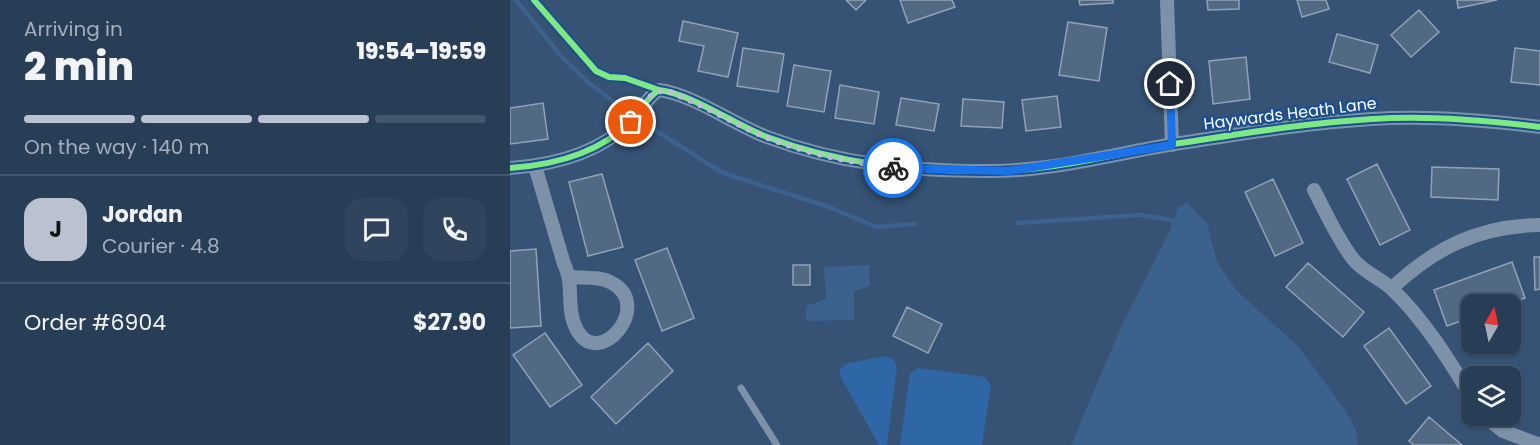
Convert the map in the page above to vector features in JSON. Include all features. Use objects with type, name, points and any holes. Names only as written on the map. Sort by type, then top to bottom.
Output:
[{"type":"street","points":[[1167,0],[1172,145]]},
{"type":"street","name":"Haywards Heath Lane","points":[[510,168],[535,166],[581,153],[608,140],[631,122],[646,100],[659,90],[677,95],[765,136],[796,147],[848,161],[900,169],[1009,171],[1309,124],[1374,119],[1443,118],[1540,127]]},
{"type":"street","points":[[535,166],[564,264],[571,278],[570,307],[577,331],[583,338],[592,341],[612,339],[620,331],[625,320],[626,307],[622,292],[609,281],[571,278]]},
{"type":"street","points":[[1314,190],[1353,258],[1364,270],[1392,288],[1424,325],[1461,381]]},
{"type":"street","points":[[1392,288],[1417,265],[1468,237],[1516,225],[1540,225]]},
{"type":"street","points":[[1497,426],[1503,431],[1540,445]]},
{"type":"lane","points":[[741,388],[777,445]]},
{"type":"shaded area","points":[[1187,203],[1207,223],[1217,262],[1236,290],[1299,347],[1345,410],[1356,430],[1358,445],[1071,445],[1121,327],[1170,230],[1178,207]]},
{"type":"shaded area","points":[[869,265],[870,286],[854,291],[854,320],[806,321],[806,306],[826,299],[824,267]]},
{"type":"shaded area","points":[[884,356],[893,359],[897,367],[887,445],[879,445],[840,376],[840,369],[845,364]]},
{"type":"shaded area","points":[[918,368],[985,377],[991,385],[982,445],[900,445],[910,373]]},
{"type":"building","points":[[846,0],[866,0],[856,10]]},
{"type":"building","points":[[900,0],[952,0],[955,7],[908,23]]},
{"type":"building","points":[[1079,0],[1113,0],[1113,3],[1080,5]]},
{"type":"building","points":[[1207,0],[1239,0],[1239,9],[1208,10]]},
{"type":"building","points":[[1297,0],[1326,0],[1329,9],[1302,17]]},
{"type":"building","points":[[1457,0],[1497,0],[1458,8]]},
{"type":"building","points":[[1419,10],[1439,32],[1411,57],[1391,35]]},
{"type":"building","points":[[683,21],[738,33],[728,77],[698,71],[704,46],[679,41]]},
{"type":"building","points":[[1068,22],[1107,28],[1099,81],[1059,75]]},
{"type":"building","points":[[1337,34],[1378,45],[1370,73],[1329,62]]},
{"type":"building","points":[[743,48],[784,54],[778,92],[737,86]]},
{"type":"building","points":[[1515,48],[1540,51],[1540,85],[1511,82]]},
{"type":"building","points":[[1246,57],[1250,99],[1213,104],[1209,61]]},
{"type":"building","points":[[794,65],[831,71],[824,112],[787,106]]},
{"type":"building","points":[[840,85],[879,92],[874,124],[835,118]]},
{"type":"building","points":[[1057,96],[1061,127],[1026,131],[1022,100]]},
{"type":"building","points":[[901,98],[939,104],[934,131],[896,125]]},
{"type":"building","points":[[963,99],[1004,102],[1002,128],[961,126]]},
{"type":"building","points":[[543,103],[548,139],[510,144],[510,108]]},
{"type":"building","points":[[1377,164],[1410,230],[1380,245],[1347,179]]},
{"type":"building","points":[[1432,167],[1499,169],[1498,200],[1431,197]]},
{"type":"building","points":[[602,174],[623,247],[588,256],[569,182]]},
{"type":"building","points":[[1273,179],[1303,243],[1275,256],[1245,192]]},
{"type":"building","points":[[667,248],[694,318],[662,331],[635,260]]},
{"type":"building","points":[[536,249],[541,326],[510,328],[510,251]]},
{"type":"building","points":[[1534,257],[1540,257],[1540,289],[1535,290]]},
{"type":"building","points":[[1512,262],[1525,298],[1521,299],[1521,294],[1461,294],[1461,321],[1447,326],[1434,290]]},
{"type":"building","points":[[1308,263],[1364,312],[1343,337],[1286,287]]},
{"type":"building","points":[[793,265],[810,265],[810,285],[793,285]]},
{"type":"building","points":[[907,307],[942,324],[928,353],[893,336]]},
{"type":"building","points":[[1389,328],[1431,386],[1406,404],[1364,346]]},
{"type":"building","points":[[545,333],[582,385],[550,407],[513,355]]},
{"type":"building","points":[[648,343],[673,371],[616,424],[591,397]]},
{"type":"building","points":[[1429,417],[1462,445],[1414,445],[1409,441]]},
{"type":"waterway","points":[[516,0],[561,56],[590,84],[634,117],[723,173],[829,207],[876,227],[915,224]]},
{"type":"waterway","points":[[1017,223],[1140,215],[1172,220],[1174,225]]},
{"type":"cycle path","points":[[534,0],[596,71],[609,77],[625,78],[659,90]]},
{"type":"cycle path","points":[[510,168],[543,164],[590,149],[619,132],[659,90],[699,103],[767,137],[821,154],[875,164],[930,169],[986,171],[1033,169],[1248,133],[1372,119],[1456,119],[1540,127]]},
{"type":"way so far","points":[[631,122],[652,94],[659,90],[667,91],[765,136],[796,147],[848,161],[893,168]]},
{"type":"route","points":[[893,168],[934,171],[1009,171],[1172,145],[1170,84]]}]
